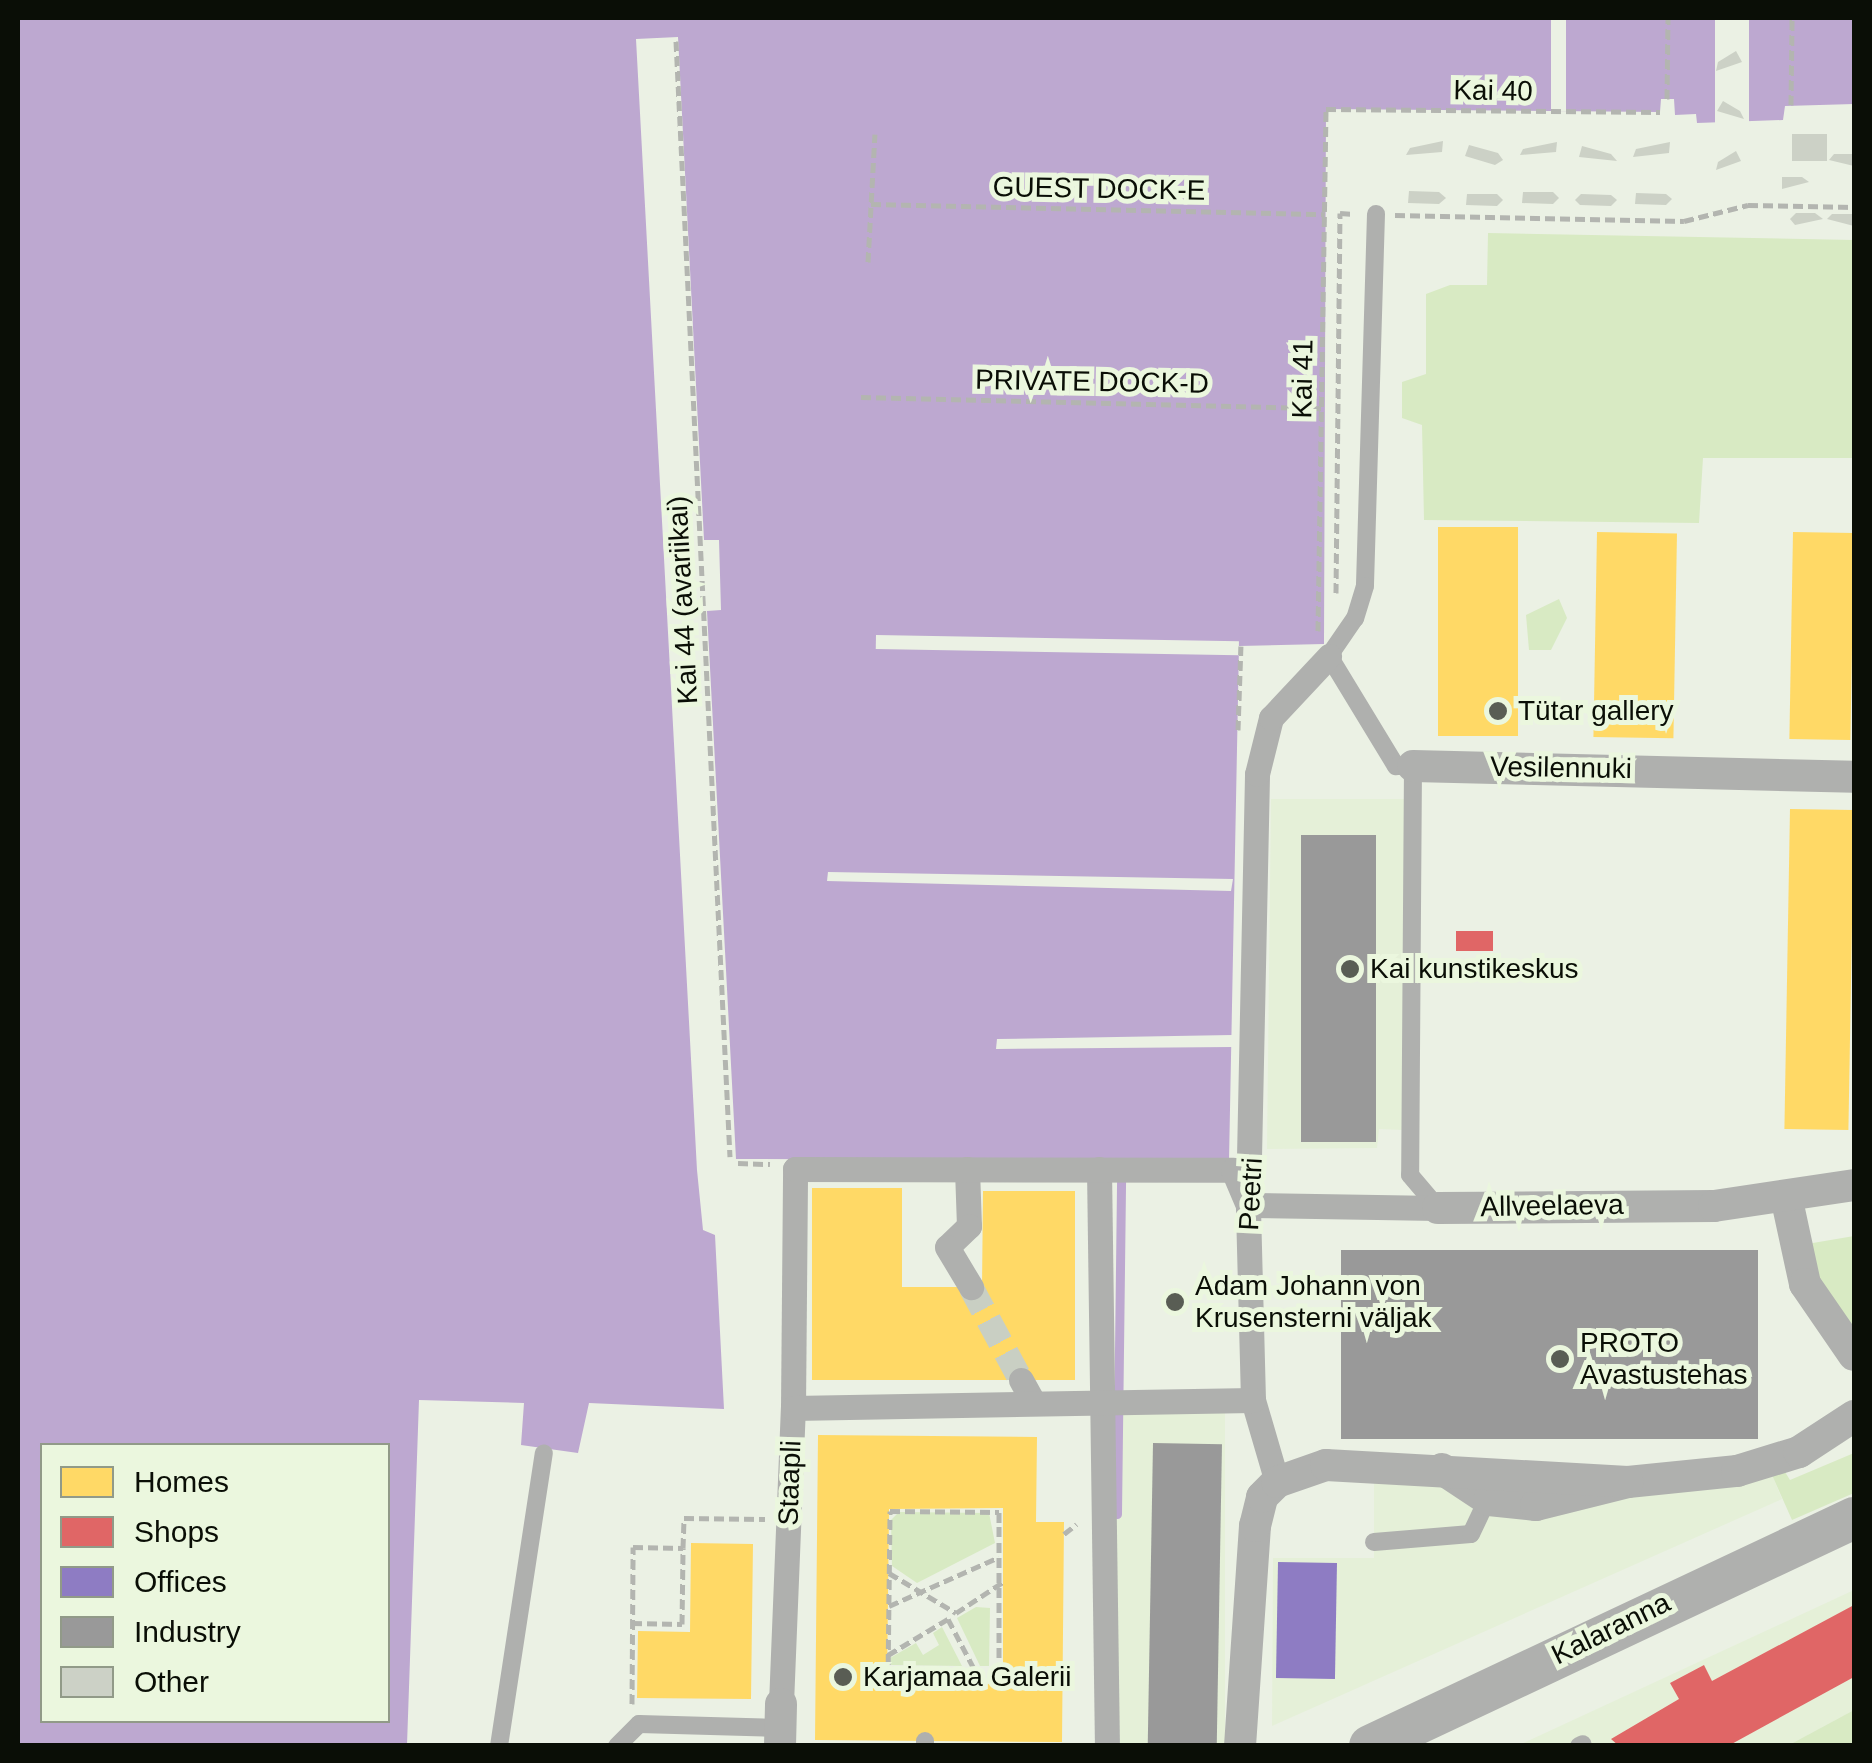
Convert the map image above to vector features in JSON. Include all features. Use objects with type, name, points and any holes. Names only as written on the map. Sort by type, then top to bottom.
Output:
[{"type":"street","name":"Peetri","points":[[1277,1482],[1254,1400],[1248,1205],[1257,774],[1270,718],[1323,653]]},
{"type":"street","name":"Vesilennuki","points":[[1413,766],[1854,777]]},
{"type":"street","points":[[793,1408],[794,1169],[1233,1170],[1248,1205]]},
{"type":"street","points":[[967,1169],[969,1226],[947,1246],[971,1287]]},
{"type":"street","points":[[1098,1169],[1107,1746]]},
{"type":"street","name":"Allveelaeva","points":[[1248,1205],[1714,1206],[1854,1185]]},
{"type":"street","points":[[1786,1196],[1805,1284],[1854,1355]]},
{"type":"street","points":[[1022,1380],[1034,1403]]},
{"type":"street","name":"Staapli","points":[[780,1726],[793,1408],[1254,1400]]},
{"type":"street","points":[[1240,1746],[1255,1526],[1262,1498],[1277,1482],[1326,1465],[1438,1466],[1536,1506],[1628,1482],[1737,1472],[1789,1457],[1854,1416]]},
{"type":"street","name":"Kalaranna","points":[[1370,1746],[1854,1518]]},
{"type":"lane","points":[[1376,214],[1365,586],[1354,618],[1323,653],[1396,766],[1413,766],[1410,1175],[1438,1208]]},
{"type":"lane","points":[[499,1746],[544,1453]]},
{"type":"lane","points":[[1374,1542],[1471,1534],[1489,1485]]},
{"type":"lane","points":[[617,1746],[639,1724],[780,1726]]},
{"type":"path","points":[[1667,98],[1668,18]]},
{"type":"path","points":[[1791,105],[1792,18]]},
{"type":"path","name":"Kai 44 (avariikai)","points":[[676,41],[730,1157]]},
{"type":"path","name":"Kai 40","points":[[1326,108],[1660,112]]},
{"type":"path","name":"Kai 41","points":[[1323,653],[1326,108]]},
{"type":"path","points":[[868,262],[875,134]]},
{"type":"path","name":"GUEST DOCK-E","points":[[871,204],[1325,214]]},
{"type":"path","points":[[1354,618],[1336,596],[1340,213],[1684,222],[1748,205],[1854,208]]},
{"type":"path","name":"PRIVATE DOCK-D","points":[[860,397],[1322,408]]},
{"type":"path","points":[[890,1511],[999,1512],[999,1679],[888,1679],[890,1572],[890,1511]]},
{"type":"path","points":[[632,1624],[682,1624],[684,1518],[788,1519]]},
{"type":"path","points":[[632,1704],[633,1548],[683,1548]]},
{"type":"path","points":[[889,1606],[914,1591],[999,1557]]},
{"type":"path","points":[[890,1572],[914,1591],[956,1614]]},
{"type":"path","points":[[888,1656],[1001,1584]]},
{"type":"path","points":[[944,1609],[979,1679]]},
{"type":"shaded area","points":[[18,18],[1854,18],[1854,104],[1785,106],[1783,120],[1697,123],[1696,114],[1675,115],[1674,99],[1661,99],[1660,112],[1326,109],[1324,644],[1239,646],[1229,1161],[736,1159],[707,611],[721,610],[719,540],[704,540],[678,37],[636,39],[697,1170],[703,1230],[715,1235],[724,1409],[589,1403],[578,1453],[521,1445],[524,1403],[419,1400],[407,1745],[18,1746]]},
{"type":"shaded area","points":[[1488,233],[1854,240],[1854,458],[1703,458],[1699,523],[1424,520],[1422,425],[1402,418],[1402,382],[1426,374],[1426,294],[1450,285],[1487,285]]},
{"type":"shaded area","points":[[1559,599],[1567,618],[1551,650],[1529,650],[1526,615]]},
{"type":"shaded area","points":[[1271,799],[1405,799],[1403,1130],[1379,1129],[1377,1148],[1267,1149]]},
{"type":"shaded area","points":[[1854,1236],[1854,1329],[1818,1284],[1807,1244]]},
{"type":"shaded area","points":[[1097,1412],[1225,1412],[1225,1746],[1097,1746]]},
{"type":"shaded area","points":[[1854,1453],[1854,1493],[1792,1520],[1772,1475],[1785,1472],[1790,1480]]},
{"type":"shaded area","points":[[1772,1475],[1782,1499],[1272,1726],[1273,1558],[1374,1558],[1374,1479],[1652,1487]]},
{"type":"shaded area","points":[[899,1512],[989,1513],[995,1543],[917,1583],[892,1566],[891,1520]]},
{"type":"shaded area","points":[[1854,1590],[1854,1710],[1789,1745],[1517,1746]]},
{"type":"shaded area","points":[[976,1607],[990,1608],[989,1666],[980,1666],[957,1618]]},
{"type":"shaded area","points":[[942,1627],[962,1666],[891,1665],[890,1658],[916,1643],[923,1655],[939,1645],[933,1633]]},
{"type":"shaded area","points":[[1854,1710],[1854,1745],[1789,1745]]},
{"type":"pier","points":[[1551,18],[1566,18],[1566,111],[1551,111]]},
{"type":"pier","points":[[1715,18],[1749,18],[1749,126],[1715,126]]},
{"type":"pier","points":[[876,635],[1239,641],[1239,655],[876,649]]},
{"type":"pier","points":[[828,872],[1233,879],[1231,891],[827,881]]},
{"type":"pier","points":[[1232,1035],[1232,1047],[996,1049],[997,1039]]},
{"type":"building: Homes","points":[[1438,527],[1518,527],[1518,736],[1438,736]]},
{"type":"building: Homes","points":[[1597,532],[1677,533],[1673,738],[1593,737]]},
{"type":"building: Homes","points":[[1793,532],[1854,533],[1850,740],[1789,739]]},
{"type":"building: Homes","points":[[1790,809],[1854,810],[1848,1130],[1784,1129]]},
{"type":"building: Homes","points":[[812,1188],[902,1188],[902,1287],[982,1287],[983,1191],[1075,1191],[1075,1380],[812,1380]]},
{"type":"building: Homes","points":[[818,1435],[1037,1437],[1036,1522],[1064,1522],[1062,1742],[815,1740]],"holes":[[[1003,1508],[1003,1684],[887,1683],[889,1509]]]},
{"type":"building: Homes","points":[[691,1543],[753,1544],[751,1699],[637,1698],[638,1631],[690,1632]]},
{"type":"building: Shops","points":[[1456,931],[1493,931],[1493,951],[1456,951]]},
{"type":"building: Shops","points":[[1854,1605],[1854,1677],[1728,1746],[1619,1746],[1611,1739],[1679,1699],[1670,1683],[1704,1665],[1712,1681]]},
{"type":"building: Offices","points":[[1278,1562],[1337,1563],[1335,1679],[1276,1678]]},
{"type":"building: Industry","points":[[1301,835],[1376,835],[1376,1142],[1301,1142]]},
{"type":"building: Industry","points":[[1341,1250],[1758,1250],[1758,1439],[1341,1439]]},
{"type":"building: Industry","points":[[1153,1443],[1222,1444],[1217,1746],[1148,1745]]},
{"type":"building: Other","points":[[1736,51],[1742,62],[1716,71],[1718,62]]},
{"type":"building: Other","points":[[1723,101],[1740,111],[1744,119],[1717,111]]},
{"type":"building: Other","points":[[1792,134],[1827,134],[1827,161],[1792,161]]},
{"type":"building: Other","points":[[1443,141],[1442,152],[1406,155],[1410,148]]},
{"type":"building: Other","points":[[1557,142],[1556,152],[1520,155],[1523,149]]},
{"type":"building: Other","points":[[1670,142],[1669,153],[1633,157],[1636,149]]},
{"type":"building: Other","points":[[1469,145],[1498,153],[1503,160],[1495,165],[1465,156]]},
{"type":"building: Other","points":[[1582,146],[1611,154],[1617,161],[1579,157]]},
{"type":"building: Other","points":[[1736,151],[1741,161],[1716,170],[1718,162]]},
{"type":"building: Other","points":[[1834,154],[1854,154],[1854,166],[1829,160]]},
{"type":"building: Other","points":[[1782,177],[1802,177],[1809,182],[1782,189]]},
{"type":"building: Other","points":[[1409,191],[1439,192],[1446,198],[1439,204],[1408,203]]},
{"type":"building: Other","points":[[1523,192],[1553,192],[1559,198],[1553,204],[1522,203]]},
{"type":"building: Other","points":[[1636,193],[1666,194],[1672,199],[1666,205],[1635,204]]},
{"type":"building: Other","points":[[1467,194],[1497,194],[1503,200],[1497,206],[1466,205]]},
{"type":"building: Other","points":[[1581,194],[1611,195],[1617,200],[1611,206],[1580,205],[1575,200]]},
{"type":"building: Other","points":[[1796,213],[1815,213],[1823,219],[1795,225],[1790,219]]},
{"type":"building: Other","points":[[1832,214],[1854,214],[1854,226],[1827,219]]},
{"type":"waterway","points":[[1117,1514],[1121,1172]]},
{"type":"tunnel","points":[[971,1287],[1021,1380]]},
{"type":"place","name":"Tütar gallery","points":[[1498,711]]},
{"type":"place","name":"Kai kunstikeskus","points":[[1350,969]]},
{"type":"place","name":"Adam Johann von Krusensterni väljak","points":[[1175,1302]]},
{"type":"place","name":"PROTO Avastustehas","points":[[1560,1359]]},
{"type":"place","name":"Karjamaa Galerii","points":[[843,1677]]}]
